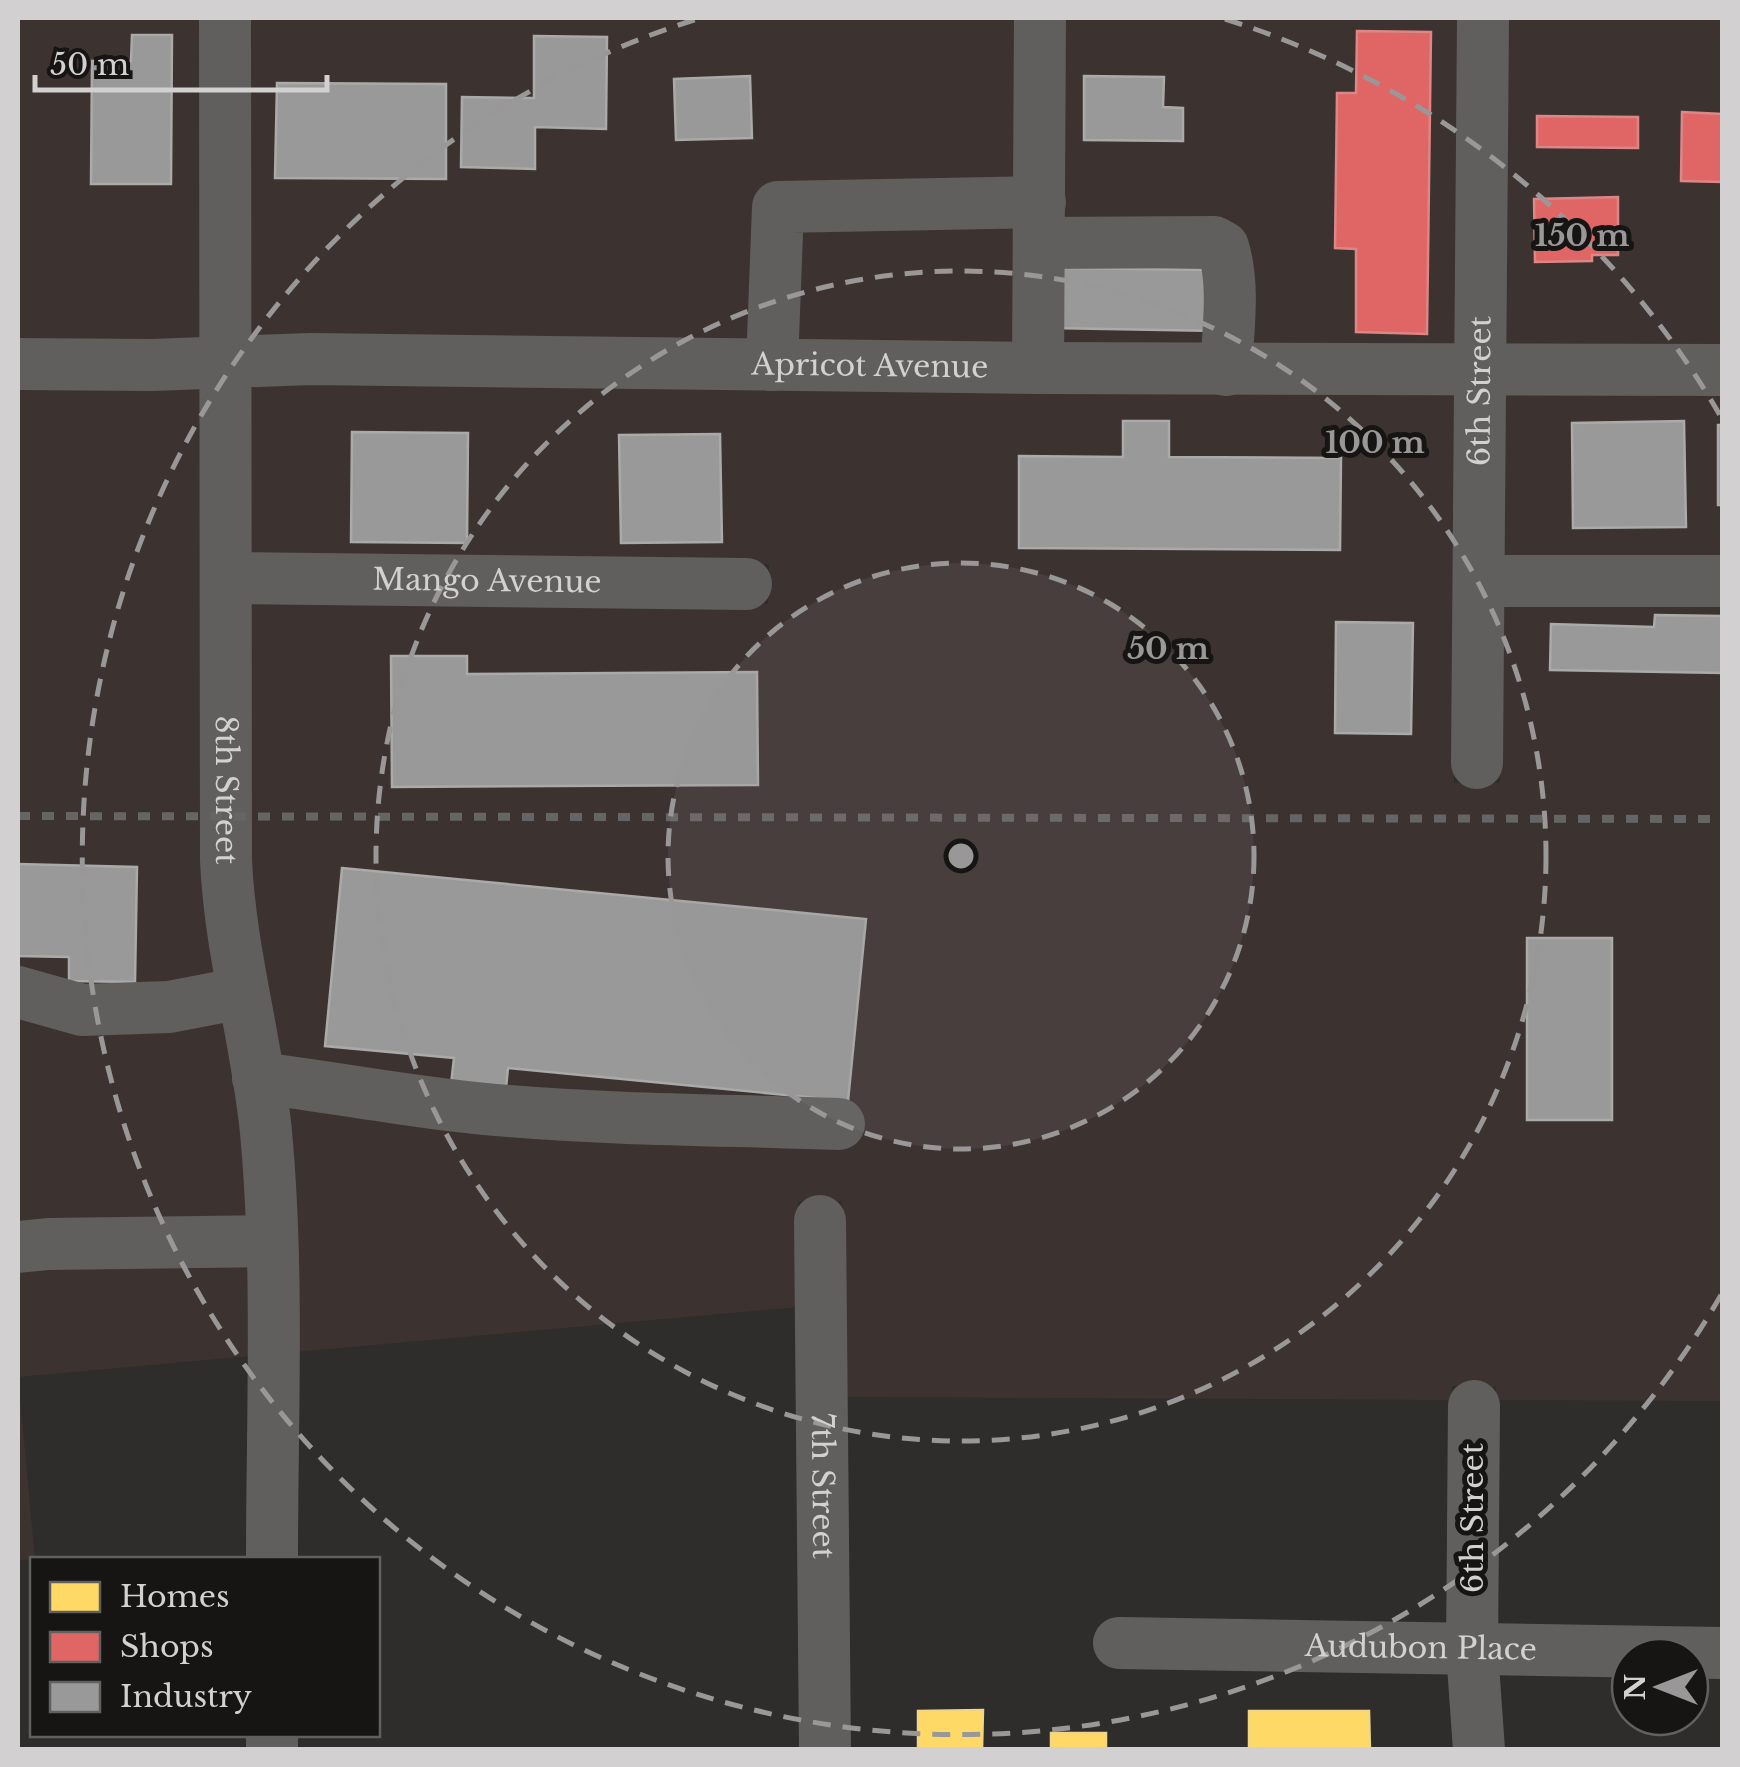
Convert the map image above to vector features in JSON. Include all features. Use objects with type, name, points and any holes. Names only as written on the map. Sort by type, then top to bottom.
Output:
[{"type":"street","name":"8th Street","points":[[226,18],[226,860],[234,949],[266,1134],[272,1241],[272,1557]]},
{"type":"street","points":[[1038,368],[1040,18]]},
{"type":"street","name":"6th Street","points":[[1477,763],[1482,18]]},
{"type":"street","points":[[772,365],[778,207],[1040,222],[1214,242],[1223,247],[1228,275],[1226,370]]},
{"type":"street","name":"Apricot Avenue","points":[[18,364],[224,363],[310,358],[1226,370],[1722,370]]},
{"type":"street","name":"Mango Avenue","points":[[227,578],[746,584]]},
{"type":"street","points":[[1480,581],[1722,582]]},
{"type":"street","points":[[18,992],[82,1010],[169,1007],[242,994]]},
{"type":"street","points":[[258,1078],[356,1090],[426,1104],[512,1112],[839,1124]]},
{"type":"street","name":"7th Street","points":[[820,1221],[825,1750]]},
{"type":"street","points":[[18,1247],[272,1241]]},
{"type":"street","name":"6th Street","points":[[1474,1406],[1472,1652],[1479,1750]]},
{"type":"street","name":"Audubon Place","points":[[1120,1643],[1472,1652],[1722,1653]]},
{"type":"shaded area","points":[[18,18],[202,18],[202,343],[18,344]]},
{"type":"shaded area","points":[[248,18],[1459,18],[1458,349],[247,342]]},
{"type":"shaded area","points":[[1505,18],[1722,18],[1722,350],[1503,349]]},
{"type":"shaded area","points":[[247,382],[1458,390],[1454,783],[1500,783],[1502,601],[1722,601],[1722,1401],[1496,1400],[1496,1387],[1452,1386],[1451,1400],[844,1397],[842,1201],[798,1201],[798,1307],[295,1352],[250,883],[249,598],[768,604],[769,564],[249,558]]},
{"type":"shaded area","points":[[18,384],[202,384],[244,1135],[250,1356],[18,1377]]},
{"type":"shaded area","points":[[1503,390],[1722,390],[1722,560],[1502,561]]},
{"type":"shaded area","points":[[18,1377],[35,1557],[18,1560]]},
{"type":"building: Homes","points":[[983,1710],[982,1750],[918,1750],[918,1711]]},
{"type":"building: Homes","points":[[1249,1711],[1369,1711],[1370,1750],[1249,1750]]},
{"type":"building: Homes","points":[[1051,1733],[1106,1733],[1106,1750],[1051,1750]]},
{"type":"building: Shops","points":[[1357,31],[1431,32],[1427,334],[1356,332],[1356,249],[1335,248],[1337,93],[1356,93]]},
{"type":"building: Shops","points":[[1682,112],[1722,114],[1722,182],[1681,181]]},
{"type":"building: Shops","points":[[1537,116],[1638,117],[1638,148],[1537,147]]},
{"type":"building: Shops","points":[[1618,197],[1618,255],[1592,255],[1592,261],[1535,262],[1534,199]]},
{"type":"building: Industry","points":[[132,35],[172,35],[171,184],[91,184],[92,61],[131,61]]},
{"type":"building: Industry","points":[[534,36],[607,37],[606,129],[535,127],[535,169],[461,167],[462,97],[534,98]]},
{"type":"building: Industry","points":[[750,76],[752,138],[676,140],[674,79]]},
{"type":"building: Industry","points":[[1084,76],[1164,77],[1163,107],[1183,108],[1183,141],[1084,140]]},
{"type":"building: Industry","points":[[277,83],[446,84],[446,179],[275,178]]},
{"type":"building: Industry","points":[[1051,268],[1217,270],[1216,331],[1051,328]]},
{"type":"building: Industry","points":[[1123,421],[1169,421],[1169,457],[1341,458],[1340,550],[1019,548],[1019,456],[1123,457]]},
{"type":"building: Industry","points":[[1684,421],[1686,527],[1573,528],[1572,423]]},
{"type":"building: Industry","points":[[1718,425],[1722,425],[1722,505],[1718,505]]},
{"type":"building: Industry","points":[[352,432],[468,433],[467,543],[351,542]]},
{"type":"building: Industry","points":[[720,434],[722,542],[621,543],[619,435]]},
{"type":"building: Industry","points":[[1655,615],[1722,616],[1722,673],[1550,670],[1551,624],[1654,627]]},
{"type":"building: Industry","points":[[1336,622],[1413,623],[1411,734],[1335,733]]},
{"type":"building: Industry","points":[[391,656],[467,656],[467,674],[757,672],[758,785],[392,787]]},
{"type":"building: Industry","points":[[18,864],[137,867],[135,982],[69,981],[69,957],[18,956]]},
{"type":"building: Industry","points":[[342,868],[866,919],[848,1101],[508,1068],[505,1098],[450,1093],[454,1058],[325,1046]]},
{"type":"building: Industry","points":[[1527,938],[1612,938],[1612,1120],[1527,1120]]},
{"type":"railway","points":[[18,816],[1722,819]]}]
